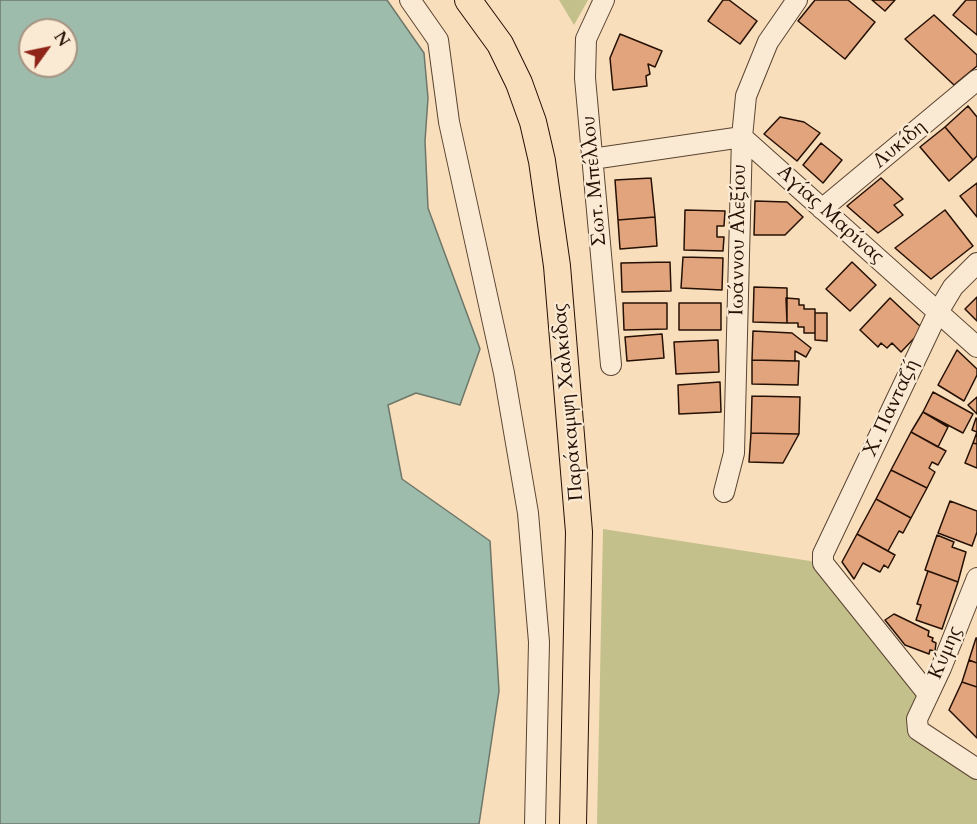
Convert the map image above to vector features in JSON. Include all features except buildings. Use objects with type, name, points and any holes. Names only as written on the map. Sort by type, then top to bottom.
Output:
[{"type":"main road","name":"Παράκαμψη Χαλκίδας","points":[[468,0],[500,44],[519,83],[533,122],[543,161],[557,266],[579,532],[573,824]]},
{"type":"street","points":[[410,0],[438,40],[449,122],[504,373],[528,513],[539,642],[535,824]]},
{"type":"street","name":"Σωτ. Μπέλλου","points":[[604,0],[586,39],[585,78],[611,365]]},
{"type":"street","name":"Ιωάννου Αλεξίου","points":[[724,492],[734,453],[742,137],[746,96],[768,42],[797,0]]},
{"type":"street","name":"Λυκίδη","points":[[822,209],[977,80]]},
{"type":"street","points":[[592,159],[742,137]]},
{"type":"street","name":"Αγίας Μαρίνας","points":[[742,137],[977,347]]},
{"type":"street","name":"Χ. Πανταζή","points":[[928,694],[823,563],[827,545],[938,312],[953,287],[977,263]]},
{"type":"street","name":"Κύμης","points":[[977,578],[917,719],[918,730],[977,769]]},
{"type":"shaded area","points":[[0,0],[387,0],[424,53],[428,98],[425,141],[428,208],[480,349],[460,405],[416,393],[388,405],[402,479],[490,541],[499,691],[479,824],[0,824]]},
{"type":"shaded area","points":[[559,0],[588,0],[574,25]]},
{"type":"shaded area","points":[[603,529],[823,563],[928,694],[917,719],[977,769],[977,824],[597,824]]}]
